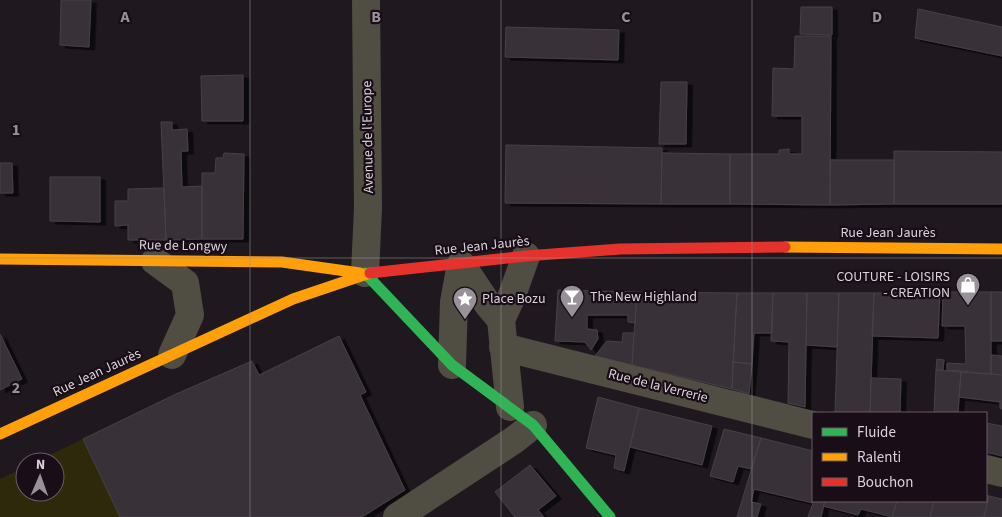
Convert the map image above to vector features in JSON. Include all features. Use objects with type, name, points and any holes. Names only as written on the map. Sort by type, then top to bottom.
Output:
[{"type":"main road","name":"Rue Jean Jaurès","points":[[0,434],[293,299],[365,273],[526,256],[620,249],[688,247],[1002,249]]},
{"type":"main road","name":"Rue de Longwy","points":[[0,259],[282,262],[365,273]]},
{"type":"main road","points":[[365,273],[452,365],[533,425],[610,517]]},
{"type":"street","name":"Avenue de l'Europe","points":[[365,273],[368,208],[366,0]]},
{"type":"street","points":[[500,320],[511,298],[526,256]]},
{"type":"street","points":[[155,261],[185,283],[190,315],[172,354]]},
{"type":"street","points":[[461,264],[500,320],[510,407]]},
{"type":"street","points":[[452,365],[454,302],[461,264]]},
{"type":"street","name":"Rue de la Verrerie","points":[[503,347],[812,425]]},
{"type":"street","points":[[397,517],[514,440],[533,425]]},
{"type":"street","points":[[987,469],[1002,473]]},
{"type":"shaded area","points":[[83,439],[120,517],[0,517],[0,479],[15,472],[15,502],[65,502],[65,452],[56,452]]},
{"type":"building","points":[[61,0],[91,0],[89,47],[60,45]]},
{"type":"building","points":[[801,7],[832,7],[832,35],[800,34]]},
{"type":"building","points":[[918,9],[1002,27],[1002,56],[915,38]]},
{"type":"building","points":[[506,27],[619,30],[618,60],[505,57]]},
{"type":"building","points":[[795,36],[831,36],[830,205],[730,204],[730,154],[779,154],[779,150],[789,149],[789,154],[802,154],[802,116],[772,116],[773,68],[794,69]]},
{"type":"building","points":[[243,75],[243,121],[202,121],[201,76]]},
{"type":"building","points":[[661,82],[687,82],[686,144],[659,144]]},
{"type":"building","points":[[161,122],[172,122],[172,130],[187,129],[188,151],[181,151],[182,187],[202,186],[202,239],[166,240]]},
{"type":"building","points":[[506,145],[662,148],[661,204],[505,203]]},
{"type":"building","points":[[894,151],[1002,152],[1002,204],[894,204]]},
{"type":"building","points":[[224,153],[244,154],[243,239],[202,239],[202,173],[215,173],[216,158],[223,158]]},
{"type":"building","points":[[662,153],[730,154],[730,204],[661,204]]},
{"type":"building","points":[[830,160],[894,160],[894,204],[830,205]]},
{"type":"building","points":[[0,163],[12,163],[13,193],[0,193]]},
{"type":"building","points":[[50,177],[100,177],[100,222],[50,221]]},
{"type":"building","points":[[164,188],[166,240],[128,240],[128,225],[115,226],[115,201],[128,201],[128,189]]},
{"type":"building","name":"The New Highland","points":[[558,290],[637,292],[635,323],[628,322],[628,315],[587,315],[587,329],[597,330],[598,339],[591,350],[585,342],[555,341]]},
{"type":"building","points":[[637,292],[737,293],[732,389],[632,365]]},
{"type":"building","points":[[943,292],[991,292],[991,374],[947,370],[947,363],[966,364],[965,326],[942,326]]},
{"type":"building","points":[[991,292],[1002,292],[1002,341],[991,341]]},
{"type":"building","points":[[737,293],[773,293],[772,333],[754,333],[752,364],[733,362]]},
{"type":"building","points":[[773,293],[807,293],[805,407],[788,403],[789,342],[771,341]]},
{"type":"building","points":[[807,293],[839,293],[837,347],[806,345]]},
{"type":"building","points":[[839,293],[874,293],[870,412],[835,412]]},
{"type":"building","points":[[874,293],[940,293],[938,338],[872,336]]},
{"type":"building","points":[[623,333],[634,333],[632,365],[595,356],[607,341],[622,342]]},
{"type":"building","points":[[0,334],[22,379],[0,390]]},
{"type":"building","points":[[339,336],[366,392],[360,395],[405,490],[362,517],[120,517],[83,439],[176,394],[252,361],[259,375]]},
{"type":"building","points":[[991,355],[1002,356],[1002,375],[991,374]]},
{"type":"building","points":[[937,359],[944,360],[943,370],[936,370]]},
{"type":"building","points":[[733,362],[752,364],[749,394],[732,389]]},
{"type":"building","points":[[936,370],[961,372],[958,412],[934,412]]},
{"type":"building","points":[[961,372],[1002,375],[1002,409],[1000,408],[1000,402],[959,397]]},
{"type":"building","points":[[871,378],[901,379],[900,412],[870,412]]},
{"type":"building","points":[[598,397],[639,408],[624,471],[614,468],[616,455],[586,448]]},
{"type":"building","points":[[639,408],[712,426],[702,465],[630,447]]},
{"type":"building","points":[[987,423],[1002,426],[1002,456],[987,452]]},
{"type":"building","points":[[724,429],[761,438],[751,469],[738,466],[733,482],[710,476]]},
{"type":"building","points":[[761,438],[812,451],[812,502],[825,502],[821,517],[808,517],[813,503],[754,489],[751,502],[761,504],[757,517],[737,517]]},
{"type":"building","points":[[530,465],[556,496],[538,510],[544,517],[515,517],[495,492]]},
{"type":"building","points":[[987,495],[989,496],[984,517],[930,517],[934,502],[987,502]]},
{"type":"building","points":[[989,496],[1002,499],[1002,517],[984,517]]},
{"type":"building","points":[[825,502],[897,502],[892,517],[861,509],[858,515],[823,506]]},
{"type":"building","points":[[897,502],[934,502],[930,517],[892,517]]},
{"type":"traffic: fast","points":[[365,273],[452,365],[533,425],[610,517]]},
{"type":"traffic: slow","points":[[785,247],[1002,249]]},
{"type":"traffic: slow","points":[[0,259],[282,262],[360,273]]},
{"type":"traffic: slow","points":[[0,434],[293,299],[370,273]]},
{"type":"traffic: jam","points":[[370,273],[526,256],[620,249],[785,247]]},
{"type":"place","name":"COUTURE - LOISIRS - CREATION","points":[[968,306]]},
{"type":"place","name":"The New Highland","points":[[572,318]]},
{"type":"place","name":"Place Bozu","points":[[465,320]]}]
